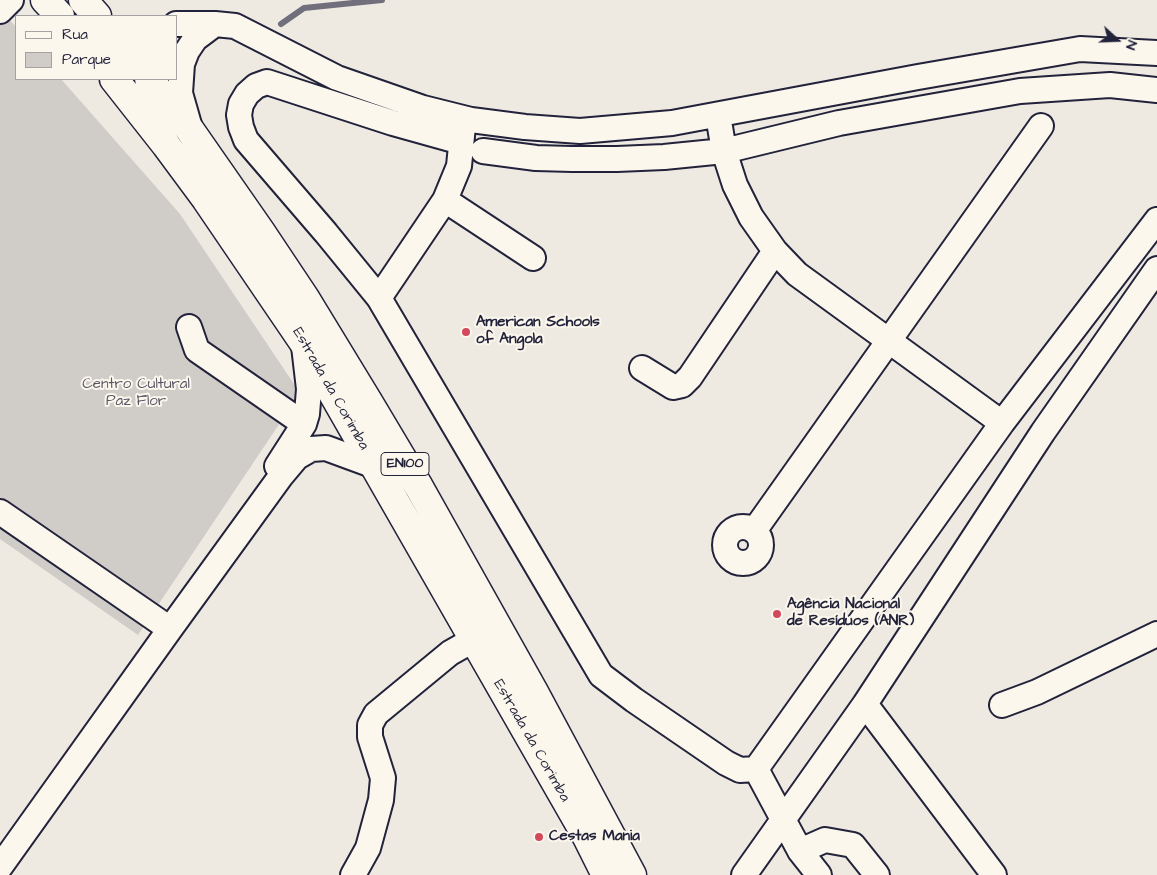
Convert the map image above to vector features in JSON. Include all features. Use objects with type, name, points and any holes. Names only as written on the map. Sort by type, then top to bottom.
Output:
[{"type":"main road","points":[[45,0],[59,15]]},
{"type":"main road","points":[[83,0],[96,15]]},
{"type":"main road","name":"Estrada da Corimba","points":[[115,80],[206,199],[304,343],[587,838],[606,875]]},
{"type":"main road","name":"Estrada da Corimba","points":[[150,80],[190,130],[305,298],[374,411],[534,692],[632,875]]},
{"type":"street","points":[[0,11],[11,0]]},
{"type":"street","points":[[178,24],[234,26],[337,78],[423,108],[475,120],[525,127],[580,131],[672,123],[928,75],[1080,49],[1157,53]]},
{"type":"street","points":[[190,130],[180,93],[182,64],[187,51],[196,39],[215,24]]},
{"type":"street","points":[[461,142],[393,123],[267,82],[256,86],[247,94],[241,104],[239,115],[246,140],[315,219],[379,298],[601,675],[726,763],[740,770],[756,770]]},
{"type":"street","points":[[483,151],[536,158],[617,159],[724,151],[839,123],[1020,90],[1110,84],[1157,90]]},
{"type":"street","points":[[718,115],[724,151],[735,185],[751,217],[775,251],[797,274],[891,340],[1002,423]]},
{"type":"street","points":[[379,298],[445,200],[460,166],[461,142],[475,120]]},
{"type":"street","points":[[445,200],[468,181],[481,160],[483,151],[475,120]]},
{"type":"street","points":[[754,531],[1041,126]]},
{"type":"street","points":[[445,200],[533,258]]},
{"type":"street","points":[[756,770],[1002,423],[1157,220]]},
{"type":"street","points":[[642,368],[673,387],[682,385],[775,251]]},
{"type":"street","points":[[744,875],[865,704],[1043,432],[1157,269]]},
{"type":"street","points":[[189,327],[197,350],[304,424]]},
{"type":"street","points":[[268,494],[276,468],[304,424],[309,389],[304,343]]},
{"type":"street","points":[[0,867],[170,629],[297,457],[311,449],[326,448],[375,466]]},
{"type":"street","points":[[0,512],[170,629]]},
{"type":"street","points":[[1002,705],[1037,692],[1157,634]]},
{"type":"street","points":[[353,875],[368,848],[381,800],[383,778],[370,737],[370,725],[376,714],[383,708],[450,653],[473,640]]},
{"type":"street","points":[[865,704],[994,875]]},
{"type":"street","points":[[756,770],[800,851],[818,875]]},
{"type":"street","points":[[800,851],[826,840],[853,844],[877,875]]},
{"type":"green space","name":"Centro Cultural Paz Flor","points":[[0,9],[15,26],[15,80],[62,80],[180,214],[300,393],[138,635],[0,539]]},
{"type":"waterway","points":[[281,24],[304,8],[382,0]]},
{"type":"place","name":"American Schools of Angola","points":[[466,332]]},
{"type":"place","name":"Agência Nacional de Resíduos (ANR)","points":[[777,614]]},
{"type":"place","name":"Cestas Mania","points":[[539,837]]}]
